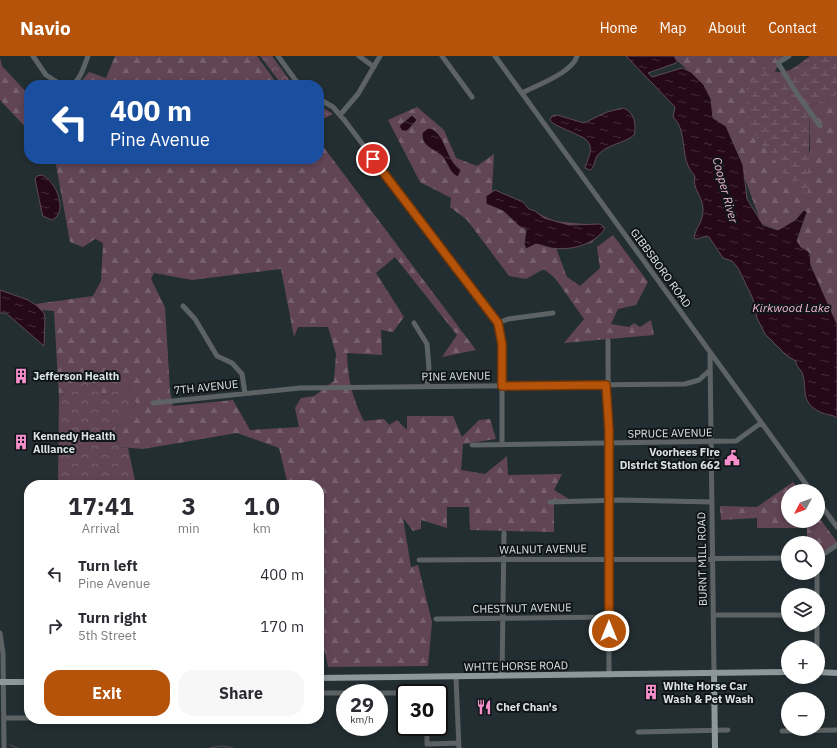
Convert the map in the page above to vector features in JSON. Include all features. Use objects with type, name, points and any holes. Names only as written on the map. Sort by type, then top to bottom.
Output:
[{"type":"main road","name":"WHITE HORSE ROAD","points":[[324,678],[781,672]]},
{"type":"main road","points":[[825,672],[837,673]]},
{"type":"main road","name":"BURNT MILL ROAD","points":[[714,673],[716,730],[715,748]]},
{"type":"main road","points":[[2,682],[24,682]]},
{"type":"street","points":[[33,56],[46,75],[54,80]]},
{"type":"street","points":[[78,80],[88,56]]},
{"type":"street","points":[[278,56],[295,80]]},
{"type":"street","points":[[359,56],[374,67]]},
{"type":"street","points":[[340,115],[358,94],[380,56]]},
{"type":"street","points":[[442,56],[472,97]]},
{"type":"street","name":"GIBBSBORO ROAD","points":[[495,56],[805,484]]},
{"type":"street","points":[[522,93],[566,71],[577,56]]},
{"type":"street","points":[[789,56],[778,63],[796,94],[820,126]]},
{"type":"street","points":[[324,102],[333,107],[340,115],[498,323],[502,344],[502,444]]},
{"type":"street","name":"7TH AVENUE","points":[[153,403],[245,393],[242,374],[232,363],[218,356],[195,319],[183,306]]},
{"type":"street","points":[[498,323],[508,319],[553,313]]},
{"type":"street","points":[[414,323],[427,344],[429,368],[427,386]]},
{"type":"street","points":[[608,341],[606,385],[609,444],[609,675]]},
{"type":"street","name":"BURNT MILL ROAD","points":[[710,353],[714,673]]},
{"type":"street","name":"PINE AVENUE","points":[[245,393],[300,388],[686,384],[699,380],[710,370]]},
{"type":"street","name":"SPRUCE AVENUE","points":[[472,445],[711,443],[736,441],[761,423]]},
{"type":"street","points":[[550,502],[712,502]]},
{"type":"street","points":[[825,511],[837,527]]},
{"type":"street","points":[[502,676],[504,533]]},
{"type":"street","points":[[825,553],[837,545]]},
{"type":"street","name":"WALNUT AVENUE","points":[[419,560],[781,558]]},
{"type":"street","points":[[713,616],[781,615]]},
{"type":"street","name":"CHESTNUT AVENUE","points":[[436,619],[609,617]]},
{"type":"street","points":[[0,633],[3,645],[2,682],[4,748]]},
{"type":"street","points":[[428,736],[428,744],[459,746],[456,677]]},
{"type":"street","points":[[324,693],[396,693]]},
{"type":"street","points":[[4,718],[24,718]]},
{"type":"street","points":[[638,732],[728,730]]},
{"type":"street","points":[[825,730],[837,730]]},
{"type":"green space","points":[[115,56],[257,56],[274,80],[82,80],[89,72],[106,78]]},
{"type":"green space","points":[[260,56],[272,56],[289,80],[278,80]]},
{"type":"green space","points":[[672,56],[784,56],[774,73],[763,69],[810,154],[810,106],[837,95],[837,324],[811,265],[810,254],[801,247],[797,241],[807,213],[778,230],[761,223],[726,126],[713,118],[704,85]]},
{"type":"green space","points":[[810,56],[837,56],[837,95],[810,106],[808,194],[788,177],[753,133],[747,112],[747,86],[763,69],[784,72],[798,65]]},
{"type":"green space","points":[[0,58],[2,66],[24,90],[24,126],[0,100]]},
{"type":"green space","points":[[417,107],[444,130],[456,158],[477,166],[494,154],[492,191],[554,221],[604,226],[592,243],[556,248],[567,277],[580,286],[600,268],[597,247],[613,235],[648,282],[636,305],[618,309],[611,324],[629,327],[634,323],[640,327],[651,320],[654,335],[564,343],[584,319],[555,278],[544,269],[526,279],[509,276],[467,220],[450,207],[451,198],[420,182],[388,120]]},
{"type":"green space","points":[[324,108],[333,114],[324,118]]},
{"type":"green space","points":[[324,148],[476,350],[442,357],[457,335],[395,257],[376,273],[404,317],[393,332],[381,330],[382,355],[347,353],[351,388],[356,404],[364,421],[384,419],[389,425],[397,420],[407,430],[407,416],[453,416],[462,437],[479,420],[490,419],[496,439],[463,444],[461,470],[485,474],[507,456],[508,475],[562,474],[554,490],[569,499],[554,503],[554,532],[470,530],[469,507],[447,507],[447,528],[421,520],[421,529],[413,531],[403,518],[411,567],[418,565],[432,622],[428,666],[328,667],[324,648],[324,480],[287,480],[279,448],[237,433],[143,449],[119,447],[116,428],[136,404],[129,385],[103,395],[83,373],[59,398],[54,311],[41,310],[36,304],[93,296],[101,281],[103,243],[95,239],[83,247],[70,242],[56,164],[324,164]],"holes":[[[281,269],[294,337],[298,327],[328,327],[336,354],[334,381],[314,396],[301,398],[295,408],[299,427],[250,430],[233,400],[173,406],[170,391],[165,307],[151,279],[154,273],[192,280]]]},
{"type":"green space","points":[[83,373],[103,395],[129,385],[136,404],[116,428],[119,447],[128,448],[135,480],[58,480],[59,398]]},
{"type":"green space","points":[[781,490],[781,528],[757,528],[757,518],[721,520],[720,506],[757,507]]},
{"type":"green space","points":[[825,526],[837,542],[837,545],[825,553],[825,536],[807,536],[807,528],[825,528]]},
{"type":"water","name":"Kirkwood Lake","points":[[626,56],[674,56],[677,61],[676,63],[648,73],[652,77],[682,68],[691,72],[704,85],[711,99],[713,118],[726,126],[743,165],[747,199],[763,225],[778,230],[795,220],[804,210],[807,212],[797,241],[801,247],[810,254],[811,265],[837,324],[837,418],[820,412],[809,404],[803,375],[796,361],[787,356],[765,334],[757,318],[753,299],[738,268],[732,261],[723,258],[709,237],[694,238],[701,221],[703,208],[694,181],[695,176],[687,162],[681,130],[673,117],[675,107]]},
{"type":"water","points":[[623,108],[630,112],[634,119],[634,135],[610,146],[601,152],[597,156],[593,167],[590,170],[585,168],[590,152],[590,145],[588,141],[554,124],[550,120],[552,116],[557,115],[584,123],[607,112]]},
{"type":"water","points":[[412,115],[417,120],[407,131],[402,131],[399,126]]},
{"type":"water","points":[[428,128],[432,129],[439,135],[453,162],[461,170],[458,177],[451,170],[442,156],[424,142],[422,133]]},
{"type":"water","points":[[42,175],[52,183],[59,197],[60,210],[57,216],[52,220],[43,216],[42,213],[35,179],[37,176]]},
{"type":"water","points":[[495,190],[523,202],[529,209],[535,211],[544,218],[569,225],[600,224],[605,228],[595,239],[581,246],[558,249],[536,244],[526,249],[524,244],[526,230],[519,226],[503,211],[486,204],[486,196]]},
{"type":"water","points":[[0,290],[28,300],[44,313],[44,346],[6,313],[0,313]]},
{"type":"waterway","points":[[10,745],[18,748]]},
{"type":"waterway","points":[[210,748],[222,746],[233,748]]},
{"type":"place","name":"Jefferson Health","points":[[21,376]]},
{"type":"place","name":"Kennedy Health Alliance","points":[[21,442]]},
{"type":"place","name":"Voorhees Fire District Station 662","points":[[732,458]]},
{"type":"place","name":"White Horse Car Wash & Pet Wash","points":[[651,692]]},
{"type":"place","name":"Chef Chan's","points":[[484,707]]},
{"type":"route","points":[[373,159],[498,323],[502,334],[502,386],[606,385],[609,430],[609,631]]},
{"type":"water label","name":"Cooper River","points":[[725,190]]}]
